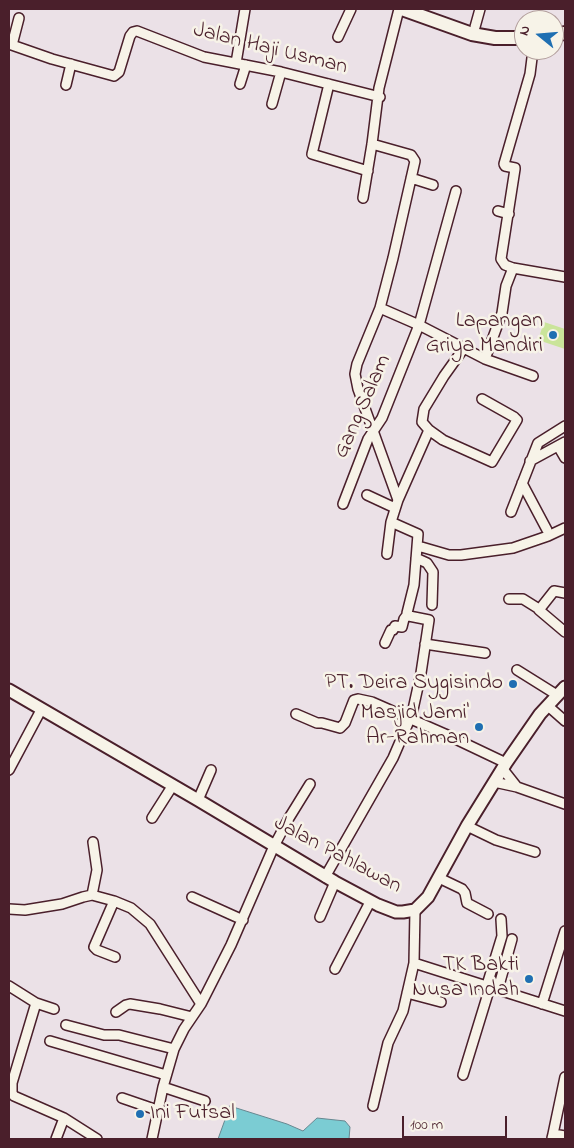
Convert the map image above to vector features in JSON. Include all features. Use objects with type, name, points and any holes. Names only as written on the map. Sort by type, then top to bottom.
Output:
[{"type":"highway","points":[[402,9],[472,34],[496,38],[514,38]]},
{"type":"highway","points":[[426,9],[475,27],[495,30],[514,29]]},
{"type":"main road","name":"Jalan Pahlawan","points":[[10,693],[174,785],[330,880],[370,902],[396,912],[403,912],[415,910],[423,903],[504,765],[521,740],[561,691]]},
{"type":"street","points":[[236,63],[244,9]]},
{"type":"street","points":[[338,37],[351,9]]},
{"type":"street","points":[[363,198],[378,98],[402,9]]},
{"type":"street","points":[[475,27],[480,9]]},
{"type":"street","points":[[10,44],[20,18]]},
{"type":"street","name":"Jalan Haji Usman","points":[[10,44],[71,64],[117,76],[130,36],[136,31],[204,56],[281,72],[378,98]]},
{"type":"street","points":[[532,60],[530,74],[504,164],[504,166],[516,169],[501,259],[505,265],[513,268],[565,277]]},
{"type":"street","points":[[66,85],[71,64]]},
{"type":"street","points":[[240,84],[246,65]]},
{"type":"street","points":[[272,104],[281,72]]},
{"type":"street","points":[[329,84],[312,153],[313,155],[368,171]]},
{"type":"street","points":[[372,144],[413,156],[415,161],[394,258],[380,308],[357,364],[355,374],[356,382],[397,504]]},
{"type":"street","points":[[411,178],[432,185]]},
{"type":"street","name":"Gang Salam","points":[[343,504],[368,439],[382,418],[420,325],[456,191]]},
{"type":"street","points":[[498,211],[509,214]]},
{"type":"street","points":[[485,359],[504,305],[506,283],[513,268]]},
{"type":"street","points":[[380,308],[420,325],[485,359],[533,376]]},
{"type":"street","points":[[464,348],[424,409],[422,422],[429,430],[443,440],[492,462],[516,420],[514,417],[482,399]]},
{"type":"street","points":[[511,512],[538,443],[565,426]]},
{"type":"street","points":[[387,554],[391,522],[397,504],[429,430]]},
{"type":"street","points":[[530,461],[561,444],[565,458]]},
{"type":"street","points":[[522,483],[547,530]]},
{"type":"street","points":[[367,495],[397,504]]},
{"type":"street","points":[[385,643],[395,626],[402,627],[407,615],[414,585],[419,536],[417,532],[391,522]]},
{"type":"street","points":[[418,546],[449,555],[461,555],[513,548],[565,528]]},
{"type":"street","points":[[416,558],[427,563],[433,573],[432,605]]},
{"type":"street","points":[[539,610],[554,591],[565,593]]},
{"type":"street","points":[[509,599],[523,599],[565,632]]},
{"type":"street","points":[[320,917],[330,880],[394,758],[410,720],[421,673],[429,620],[407,615]]},
{"type":"street","points":[[426,644],[485,653]]},
{"type":"street","points":[[517,670],[561,691]]},
{"type":"street","points":[[296,714],[318,724],[340,728],[344,726],[356,698],[372,702],[445,734],[504,765],[517,787]]},
{"type":"street","points":[[548,706],[565,721]]},
{"type":"street","points":[[9,770],[41,710]]},
{"type":"street","points":[[198,800],[211,770]]},
{"type":"street","points":[[494,782],[517,787],[565,804]]},
{"type":"street","points":[[152,1139],[157,1110],[174,1049],[201,1004],[243,920],[274,846],[310,784]]},
{"type":"street","points":[[152,818],[174,785]]},
{"type":"street","points":[[467,826],[496,840],[535,852]]},
{"type":"street","points":[[92,896],[98,870],[93,842]]},
{"type":"street","points":[[439,878],[462,889],[465,892],[467,903],[488,914]]},
{"type":"street","points":[[9,909],[25,910],[62,904],[92,896],[114,901],[132,908],[150,924],[201,1004]]},
{"type":"street","points":[[192,897],[243,920]]},
{"type":"street","points":[[114,901],[94,948],[115,957]]},
{"type":"street","points":[[335,968],[370,902]]},
{"type":"street","points":[[373,1106],[388,1043],[403,1011],[414,963],[415,910]]},
{"type":"street","points":[[492,987],[502,936],[501,919]]},
{"type":"street","points":[[542,1004],[565,931]]},
{"type":"street","points":[[463,1075],[492,987],[512,939]]},
{"type":"street","points":[[414,963],[565,1011]]},
{"type":"street","points":[[9,986],[36,1003],[54,1009]]},
{"type":"street","points":[[407,993],[441,1002]]},
{"type":"street","points":[[36,1003],[11,1091],[14,1096],[64,1118],[97,1139]]},
{"type":"street","points":[[116,1012],[130,1004],[192,1017]]},
{"type":"street","points":[[66,1026],[104,1035],[119,1034],[174,1049]]},
{"type":"street","points":[[50,1041],[166,1074]]},
{"type":"street","points":[[565,1077],[552,1137],[565,1136]]},
{"type":"street","points":[[163,1087],[205,1101]]},
{"type":"street","points":[[122,1098],[157,1110]]},
{"type":"street","points":[[56,1139],[64,1118]]},
{"type":"green space","name":"Lapangan Griya Mandiri","points":[[544,322],[565,329],[565,349],[538,340]]},
{"type":"water","points":[[230,1106],[303,1131],[317,1118],[345,1121],[350,1127],[349,1139],[218,1139]]},
{"type":"place","name":"Lapangan Griya Mandiri","points":[[553,335]]},
{"type":"place","name":"PT. Deira Sygisindo","points":[[513,684]]},
{"type":"place","name":"Masjid Jami' Ar-Rahman","points":[[479,727]]},
{"type":"place","name":"TK Bakti Nusa Indah","points":[[529,979]]},
{"type":"place","name":"Ini Futsal","points":[[140,1114]]}]
